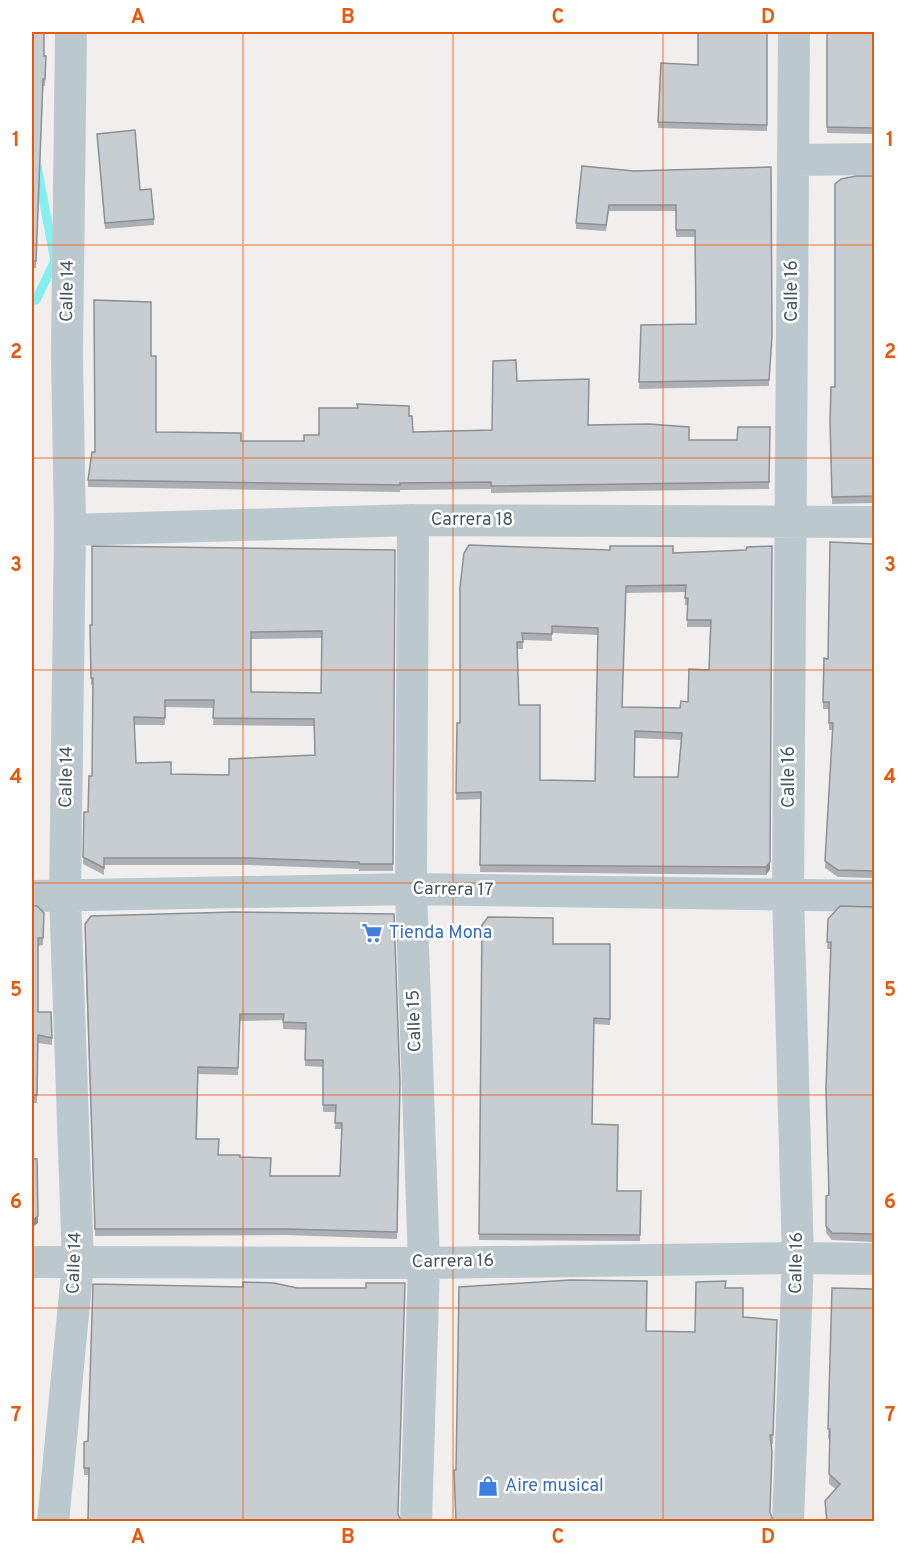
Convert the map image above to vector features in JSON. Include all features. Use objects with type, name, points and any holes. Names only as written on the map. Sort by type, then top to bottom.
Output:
[{"type":"street","name":"Calle 14","points":[[53,1521],[78,1263],[65,897],[70,530],[67,354],[71,32]]},
{"type":"street","name":"Calle 16","points":[[788,1521],[798,1258],[788,895],[794,32]]},
{"type":"street","points":[[793,160],[874,159]]},
{"type":"street","name":"Carrera 18","points":[[70,530],[413,520],[874,522]]},
{"type":"street","name":"Calle 15","points":[[413,520],[411,889],[424,1263],[416,1521]]},
{"type":"street","name":"Carrera 17","points":[[32,896],[411,889],[874,896]]},
{"type":"street","name":"Carrera 16","points":[[32,1262],[424,1263],[874,1259]]},
{"type":"building","points":[[32,32],[44,32],[44,56],[46,56],[45,79],[43,79],[36,261],[32,261]]},
{"type":"building","points":[[698,32],[767,32],[767,125],[658,122],[661,63],[698,65]]},
{"type":"building","points":[[827,32],[874,32],[874,128],[827,127]]},
{"type":"building","points":[[135,130],[140,190],[151,189],[154,219],[105,223],[97,134]]},
{"type":"building","points":[[582,166],[634,171],[771,167],[772,336],[769,380],[639,382],[641,325],[696,324],[695,230],[676,230],[676,205],[609,205],[606,225],[576,223]]},
{"type":"building","points":[[874,176],[874,496],[832,497],[830,421],[831,387],[835,387],[835,184],[841,179]]},
{"type":"building","points":[[94,300],[151,302],[151,356],[156,356],[156,432],[241,433],[241,441],[304,441],[304,435],[319,435],[319,408],[358,408],[357,404],[409,406],[413,432],[492,430],[493,361],[516,360],[517,381],[589,379],[588,425],[649,424],[689,427],[689,440],[737,440],[738,427],[770,427],[769,482],[491,486],[491,482],[400,483],[400,485],[88,480],[92,452],[95,452]]},
{"type":"building","points":[[33,476],[33,499],[32,499]]},
{"type":"building","points":[[830,542],[874,544],[874,871],[838,870],[825,861],[833,723],[829,723],[829,702],[823,702],[824,658],[828,659]]},
{"type":"building","points":[[469,545],[610,550],[610,546],[673,546],[673,553],[746,550],[747,547],[772,546],[770,862],[766,867],[480,865],[481,792],[456,793],[457,723],[460,723],[460,587],[464,553]],"holes":[[[686,585],[687,620],[711,620],[709,670],[689,669],[688,702],[681,701],[680,708],[622,707],[626,586]],[[552,626],[598,628],[595,781],[540,780],[540,705],[519,705],[517,642],[523,642],[522,633],[552,634]],[[635,731],[682,733],[678,777],[634,777]]]},
{"type":"building","points":[[92,546],[395,550],[393,864],[249,858],[104,858],[104,868],[83,857],[84,812],[88,812],[89,776],[92,776],[93,678],[91,678],[90,625],[92,625]],"holes":[[[322,631],[321,693],[251,692],[251,632]],[[165,700],[214,700],[213,718],[314,719],[315,755],[229,759],[229,775],[171,774],[171,762],[136,763],[134,717],[165,718]]]},
{"type":"building","points":[[32,906],[37,906],[44,913],[43,938],[38,938],[38,1012],[51,1012],[52,1038],[38,1035],[37,1095],[32,1095]]},
{"type":"building","points":[[840,906],[874,907],[874,1234],[832,1233],[826,1226],[826,1196],[829,1195],[826,1089],[831,942],[827,942],[828,919]]},
{"type":"building","points":[[234,912],[394,914],[400,1083],[397,1232],[286,1229],[95,1229],[85,924],[91,916]],"holes":[[[240,1014],[284,1014],[283,1022],[306,1023],[305,1060],[323,1060],[323,1105],[336,1105],[335,1123],[342,1123],[340,1176],[270,1176],[271,1158],[218,1155],[219,1139],[196,1139],[198,1067],[238,1068]]]},
{"type":"building","points":[[488,917],[553,918],[553,944],[610,944],[610,1019],[594,1018],[592,1124],[618,1125],[617,1191],[641,1191],[640,1235],[479,1234],[482,925]]},
{"type":"building","points":[[32,1159],[37,1159],[38,1216],[32,1221]]},
{"type":"building","points":[[570,1280],[647,1281],[646,1331],[695,1332],[696,1282],[726,1281],[725,1288],[743,1288],[743,1317],[777,1320],[773,1435],[770,1435],[772,1451],[770,1512],[773,1521],[456,1521],[454,1470],[456,1470],[459,1287]]},
{"type":"building","points":[[243,1282],[274,1283],[297,1288],[366,1288],[366,1283],[405,1283],[398,1514],[401,1521],[88,1521],[89,1468],[84,1468],[84,1442],[88,1441],[93,1284],[243,1287]]},
{"type":"building","points":[[32,1288],[33,1288],[32,1481]]},
{"type":"building","points":[[832,1288],[874,1289],[874,1521],[827,1521],[825,1501],[840,1484],[829,1474]]},
{"type":"waterway","points":[[32,301],[36,300],[55,261],[37,166]]},
{"type":"place","name":"Tienda Mona","points":[[372,933]]},
{"type":"place","name":"Aire musical","points":[[488,1486]]}]
